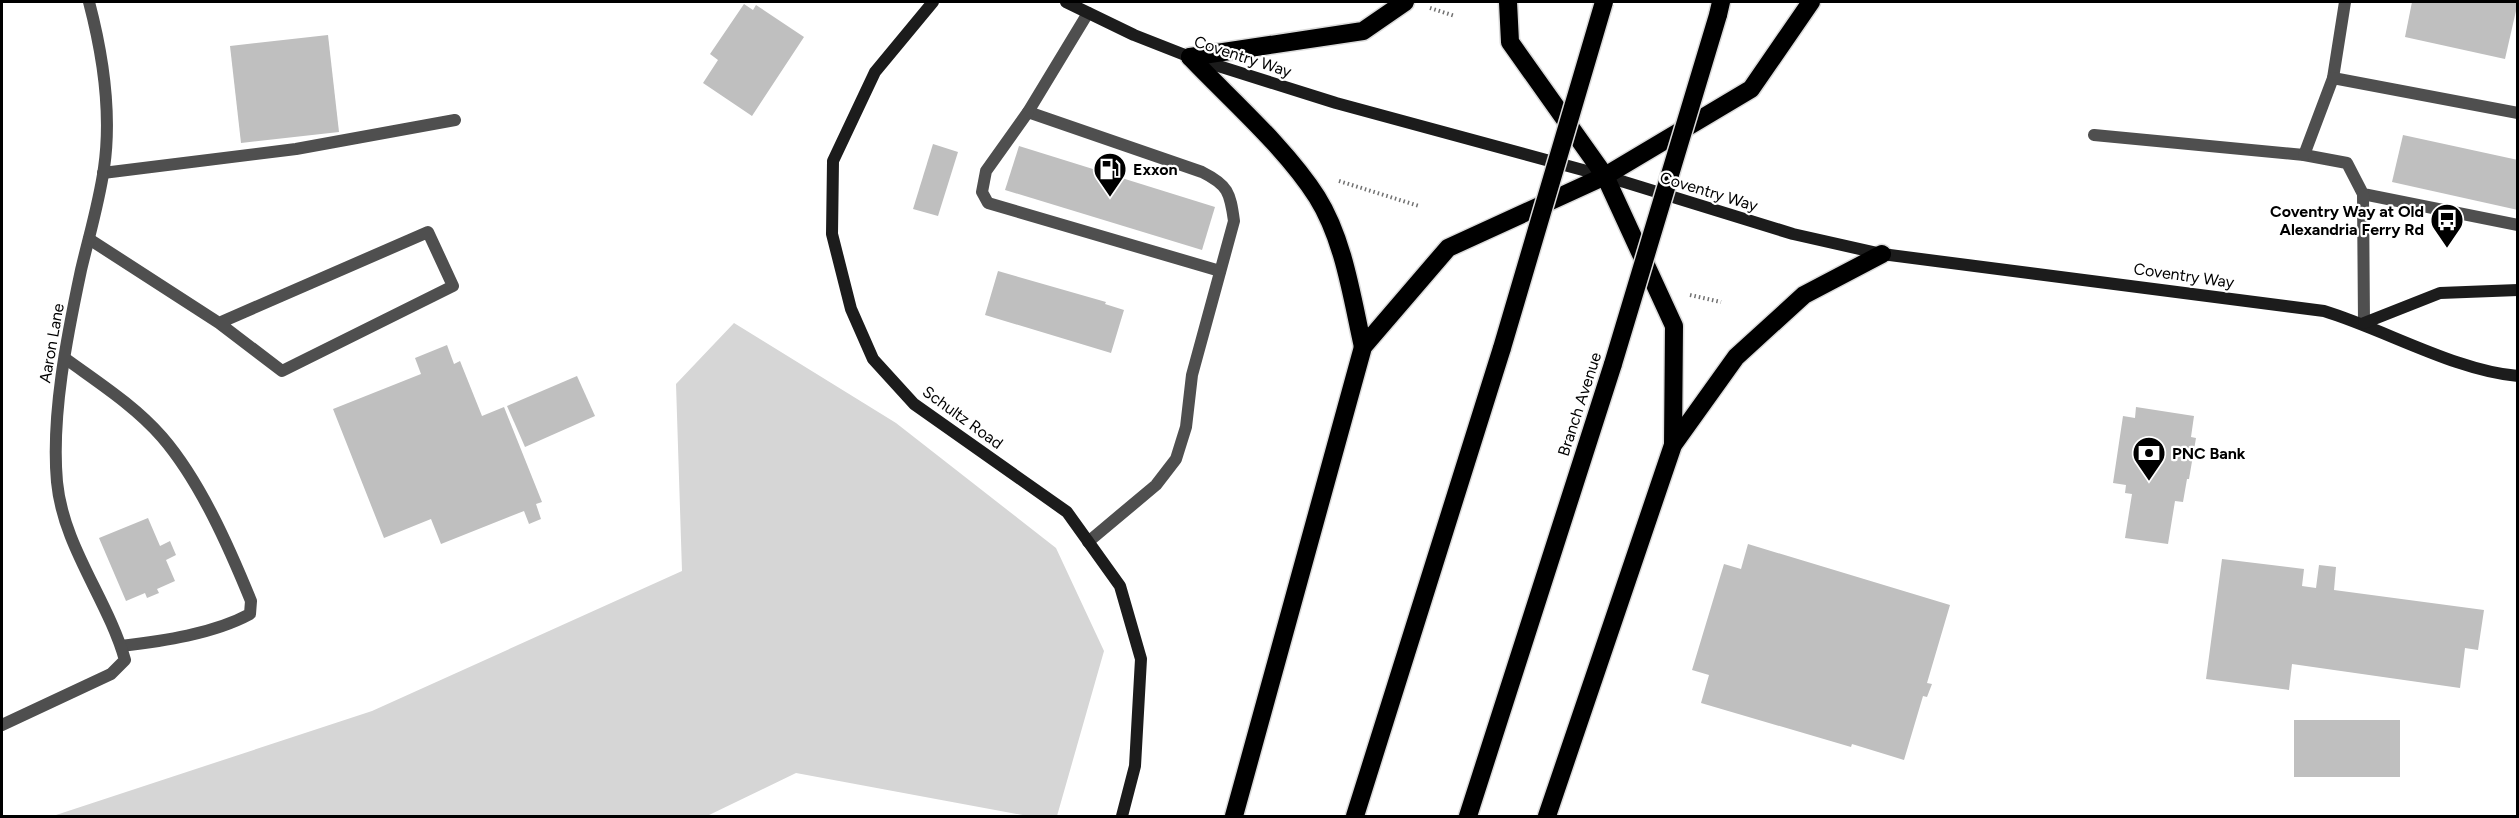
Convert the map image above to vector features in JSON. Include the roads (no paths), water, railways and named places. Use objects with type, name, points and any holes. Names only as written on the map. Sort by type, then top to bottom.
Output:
[{"type":"highway","points":[[1508,2],[1510,42],[1605,176],[1674,326],[1673,446]]},
{"type":"highway","points":[[1355,816],[1502,348],[1604,2]]},
{"type":"highway","points":[[1234,816],[1364,346],[1448,249],[1605,176],[1751,89],[1811,2]]},
{"type":"highway","points":[[1190,57],[1363,31],[1413,4]]},
{"type":"highway","name":"Branch Avenue","points":[[1468,816],[1613,364],[1719,8]]},
{"type":"highway","points":[[1190,57],[1286,159],[1317,198],[1336,242],[1364,346]]},
{"type":"highway","points":[[1547,816],[1673,446],[1736,357],[1752,342],[1804,296],[1882,254]]},
{"type":"main road","name":"Schultz Road","points":[[933,2],[875,72],[833,161],[832,234],[850,309],[873,359],[914,404],[1067,512],[1120,586],[1141,659],[1135,766],[1122,816]]},
{"type":"main road","name":"Coventry Way","points":[[1066,2],[1134,35],[1190,57],[1336,103],[1605,176],[1793,234],[1882,254],[2324,311],[2364,323],[2490,374],[2517,376]]},
{"type":"main road","points":[[2364,323],[2440,293],[2517,290]]},
{"type":"street","name":"Aaron Lane","points":[[89,2],[102,52],[106,119],[103,173],[57,401],[57,484],[64,516],[78,552],[121,646]]},
{"type":"street","points":[[2304,155],[2333,78],[2345,2]]},
{"type":"street","points":[[1088,13],[1028,112],[986,171],[982,192],[988,203],[1220,271]]},
{"type":"street","points":[[2333,78],[2517,113]]},
{"type":"street","points":[[1028,112],[1202,172],[1221,182],[1230,196],[1234,221],[1192,375],[1186,427],[1176,459],[1156,485],[1088,542]]},
{"type":"street","points":[[103,173],[314,146],[455,120]]},
{"type":"street","points":[[2094,135],[2304,155],[2347,163],[2363,194],[2364,323]]},
{"type":"street","points":[[2363,194],[2517,225]]},
{"type":"street","points":[[89,239],[219,323],[282,371],[453,286],[428,231],[219,323]]},
{"type":"street","points":[[2,725],[111,675],[125,660],[121,646],[153,642],[235,622],[250,614],[251,601],[191,478],[161,436],[112,392],[66,359]]},
{"type":"place","name":"Exxon","points":[[1110,198]]},
{"type":"place","name":"Coventry Way at Old Alexandria Ferry Rd","points":[[2447,249]]},
{"type":"place","name":"PNC Bank","points":[[2149,482]]}]
